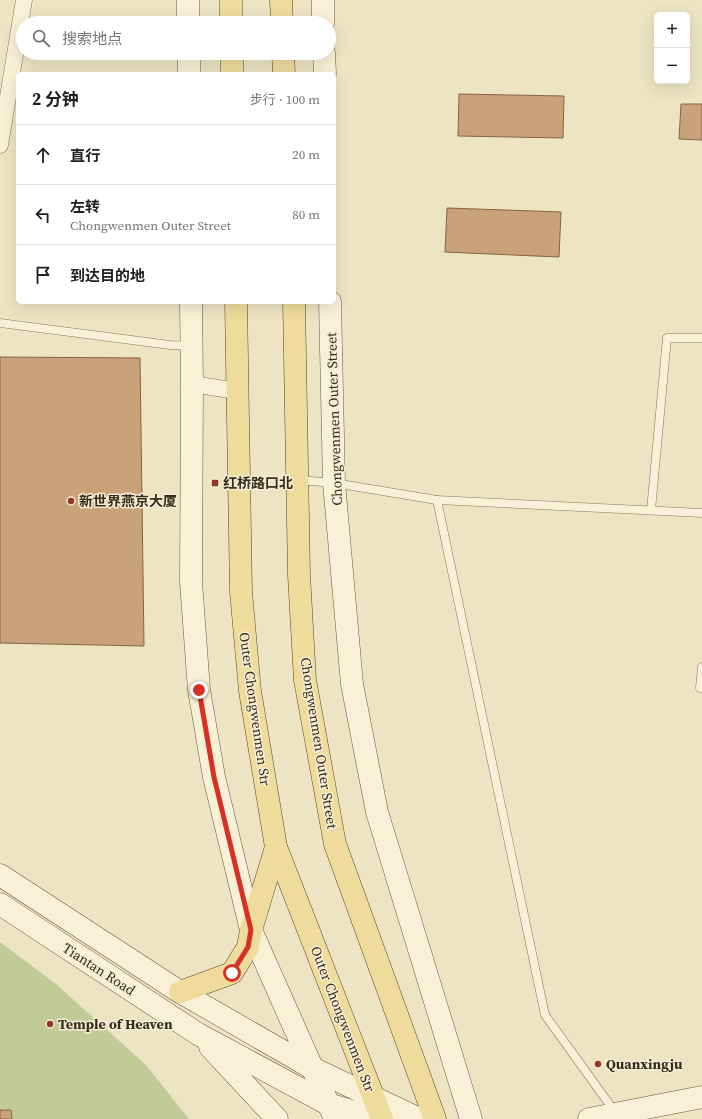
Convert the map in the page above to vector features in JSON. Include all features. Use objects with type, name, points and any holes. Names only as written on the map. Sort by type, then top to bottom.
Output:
[{"type":"main road","points":[[231,0],[232,16]]},
{"type":"main road","points":[[281,0],[282,16]]},
{"type":"main road","points":[[232,60],[232,72]]},
{"type":"main road","points":[[283,60],[284,72]]},
{"type":"main road","name":"Outer Chongwenmen Str","points":[[236,304],[241,592],[250,691],[276,847],[377,1114],[382,1119]]},
{"type":"main road","name":"Chongwenmen Outer Street","points":[[294,304],[299,574],[305,680],[335,844],[435,1119]]},
{"type":"main road","points":[[180,992],[232,973],[248,947],[251,930],[276,847]]},
{"type":"street","points":[[21,16],[24,0]]},
{"type":"street","points":[[188,0],[188,16]]},
{"type":"street","points":[[323,0],[324,16]]},
{"type":"street","points":[[0,145],[16,48]]},
{"type":"street","points":[[189,60],[189,72]]},
{"type":"street","points":[[324,60],[325,72]]},
{"type":"street","points":[[191,304],[191,582],[199,690],[214,777],[251,930],[332,1112]]},
{"type":"street","name":"Chongwenmen Outer Street","points":[[330,304],[334,484],[352,684],[377,812],[471,1119]]},
{"type":"street","points":[[192,384],[237,391]]},
{"type":"street","name":"Tiantan Road","points":[[0,875],[180,992],[312,1068],[377,1114]]},
{"type":"street","name":"Tiantan Road","points":[[0,904],[198,1034],[332,1112],[377,1114]]},
{"type":"street","name":"Tiantan Road","points":[[198,1034],[277,1119]]},
{"type":"street","points":[[590,1119],[617,1116],[702,1097]]},
{"type":"street","points":[[377,1114],[419,1119]]},
{"type":"lane","points":[[0,323],[170,345],[191,346]]},
{"type":"lane","points":[[651,510],[667,338],[702,338]]},
{"type":"lane","points":[[297,480],[334,484],[437,500],[702,513]]},
{"type":"lane","points":[[437,500],[545,1015],[617,1116]]},
{"type":"lane","points":[[702,667],[700,688],[702,688]]},
{"type":"green space","name":"Temple of Heaven","points":[[0,942],[56,984],[146,1065],[189,1119],[0,1119]]},
{"type":"building","points":[[459,94],[564,96],[563,138],[458,136]]},
{"type":"building","points":[[681,104],[702,104],[702,140],[679,139]]},
{"type":"building","points":[[447,208],[561,212],[559,257],[445,252]]},
{"type":"building","name":"新世界燕京大厦","points":[[0,357],[140,358],[144,646],[0,643]]},
{"type":"building","points":[[0,1110],[11,1110],[12,1119],[0,1119]]},
{"type":"place","name":"红桥路口北","points":[[215,483]]},
{"type":"place","name":"新世界燕京大厦","points":[[71,501]]},
{"type":"place","name":"Temple of Heaven","points":[[50,1024]]},
{"type":"place","name":"Quanxingju","points":[[598,1064]]},
{"type":"route","points":[[199,690],[214,777],[251,930],[248,947],[232,973]]}]
